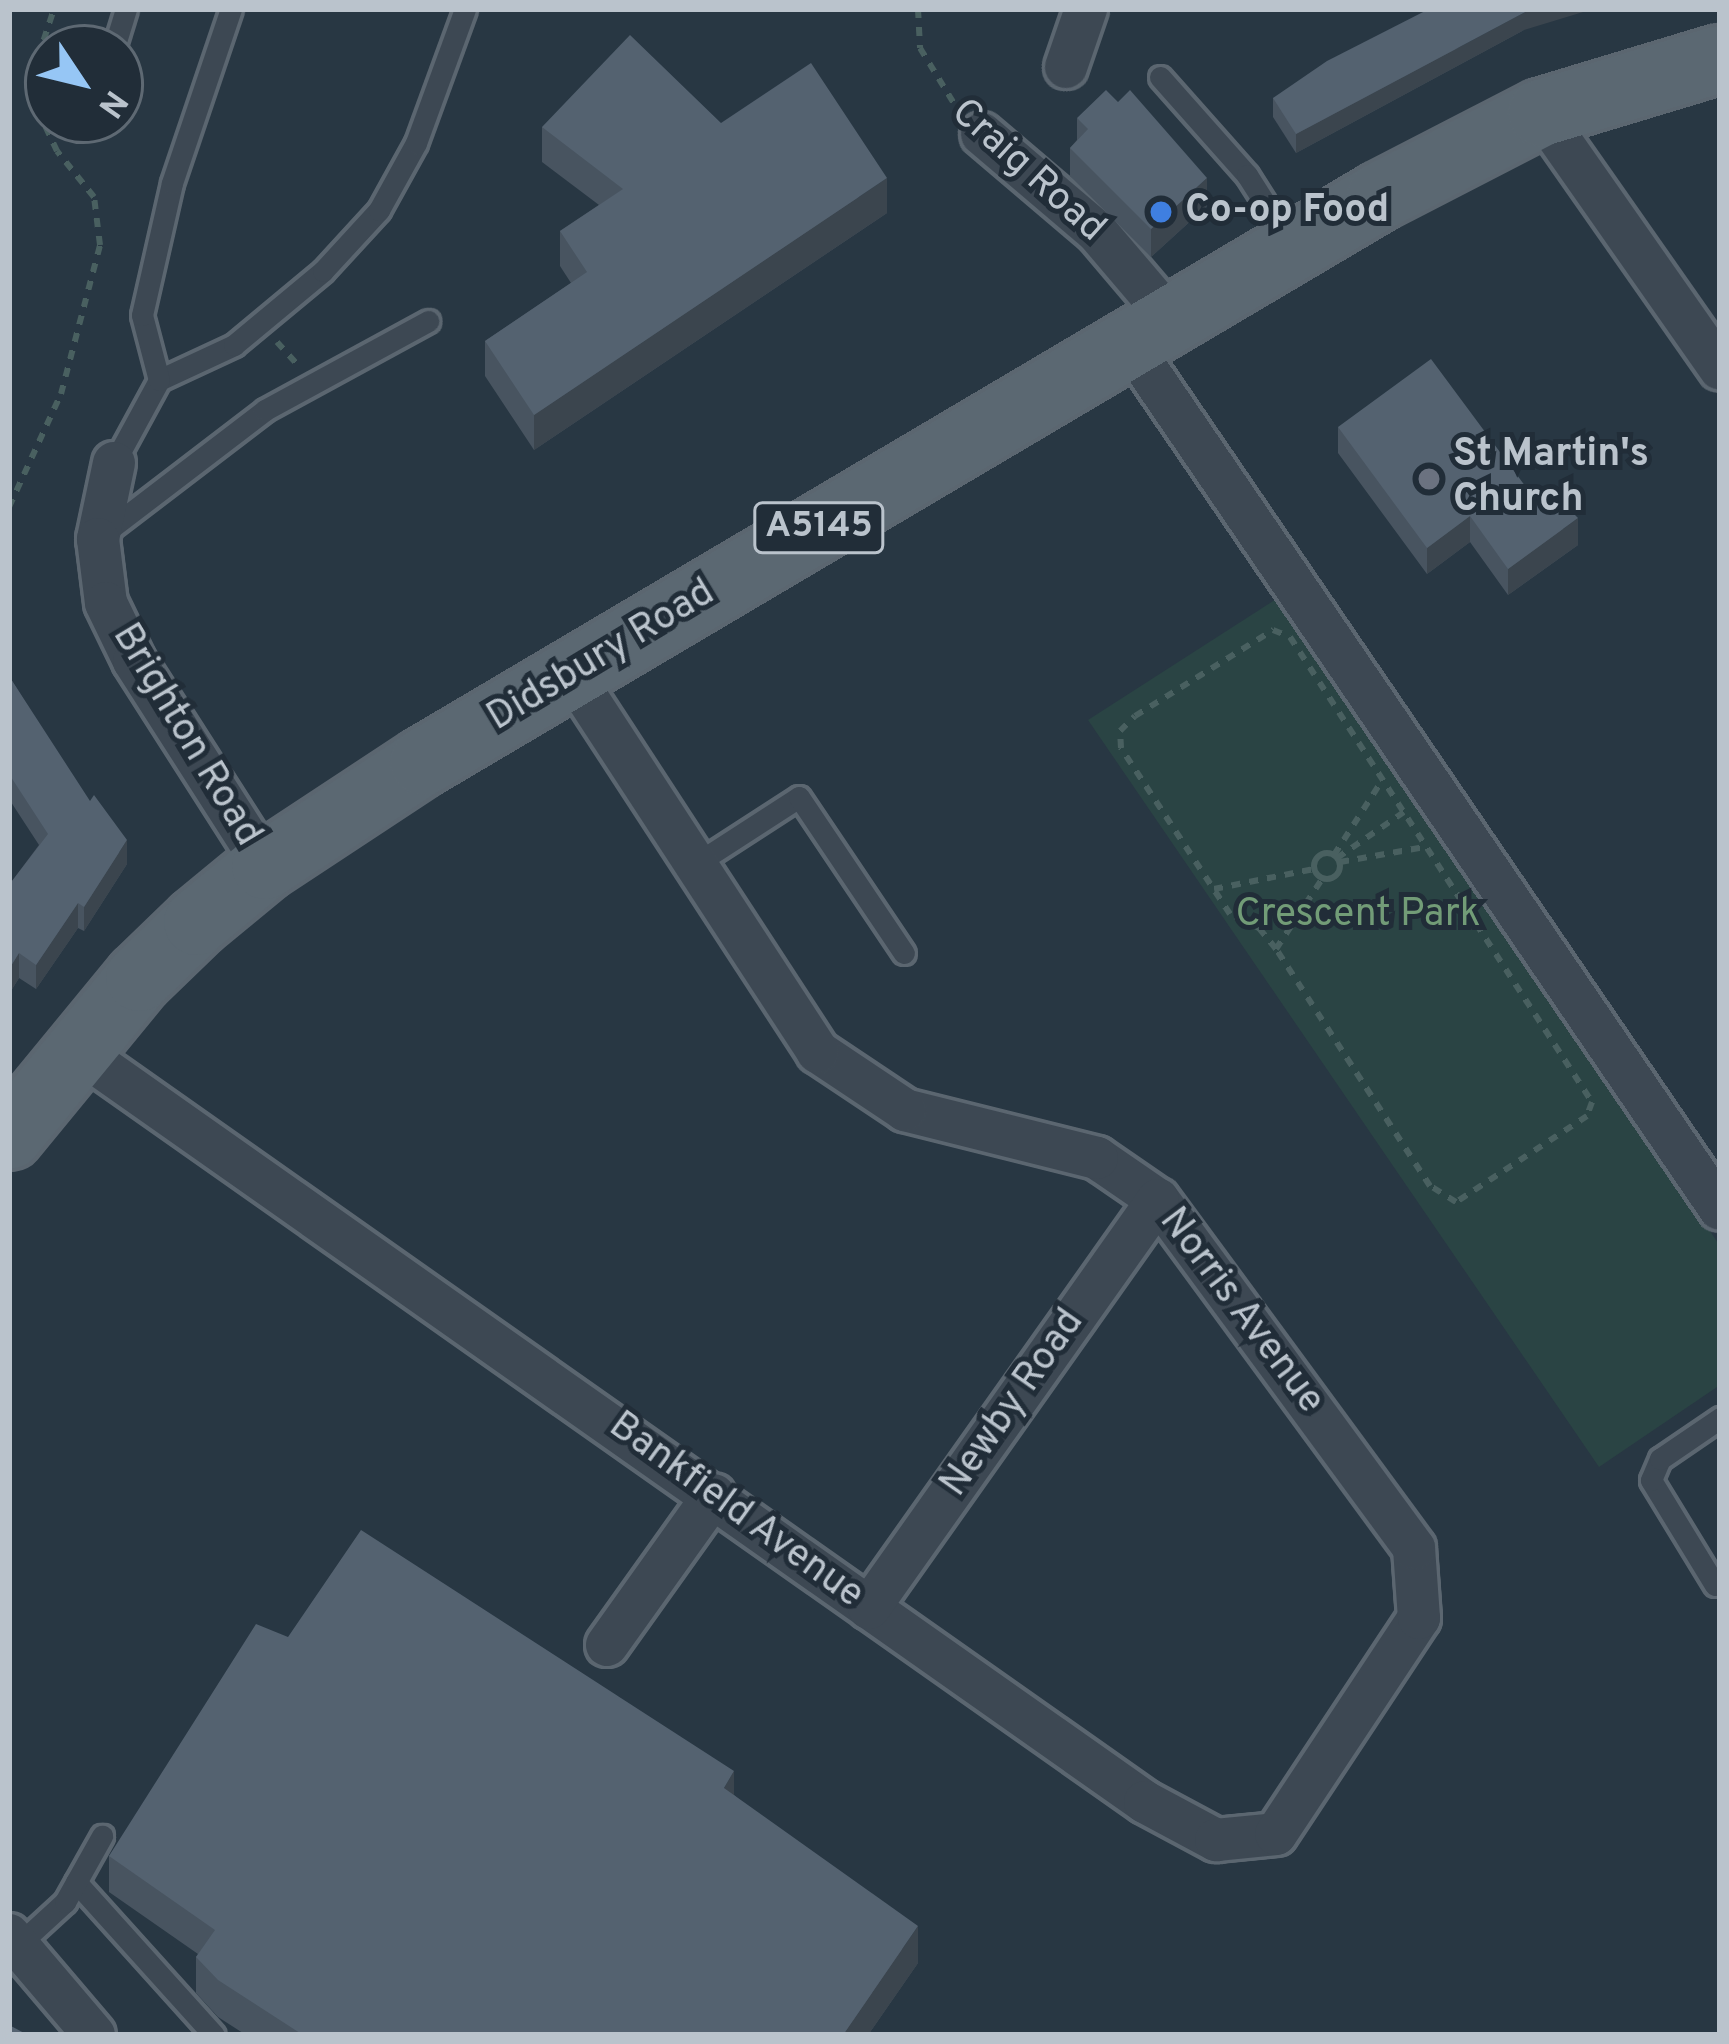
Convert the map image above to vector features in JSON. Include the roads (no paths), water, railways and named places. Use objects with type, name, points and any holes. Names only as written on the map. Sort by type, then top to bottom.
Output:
[{"type":"main road","name":"Didsbury Road","points":[[10,1136],[77,1050],[168,950],[266,866],[572,676],[1293,248],[1541,113],[1720,59]]},
{"type":"street","points":[[1066,67],[1086,9]]},
{"type":"street","points":[[1541,113],[1720,368]]},
{"type":"street","name":"Craig Road","points":[[982,134],[1096,232],[1150,331]]},
{"type":"street","points":[[1150,331],[1420,802],[1720,1209]]},
{"type":"street","name":"Brighton Road","points":[[114,463],[98,538],[101,584],[117,632],[266,866]]},
{"type":"street","name":"Norris Avenue","points":[[572,676],[818,1052],[905,1110],[1097,1159],[1159,1200],[1414,1548],[1419,1618],[1368,1702]]},
{"type":"street","name":"Bankfield Avenue","points":[[77,1050],[1145,1802],[1216,1840],[1276,1834],[1368,1702]]},
{"type":"street","name":"Newby Road","points":[[869,1608],[1159,1200]]},
{"type":"street","points":[[607,1645],[713,1495]]},
{"type":"street","points":[[13,1940],[94,2035]]},
{"type":"lane","points":[[160,380],[142,315],[172,183],[231,9]]},
{"type":"lane","points":[[114,463],[160,380],[260,324],[323,271],[399,181],[465,9]]},
{"type":"lane","points":[[1160,77],[1246,175],[1293,248]]},
{"type":"lane","points":[[98,538],[265,410],[428,321]]},
{"type":"lane","points":[[698,863],[799,797],[904,953]]},
{"type":"lane","points":[[1715,1585],[1651,1480],[1660,1459],[1720,1418]]},
{"type":"lane","points":[[13,1940],[76,1882],[102,1836]]},
{"type":"lane","points":[[76,1882],[214,2035]]},
{"type":"place","name":"Co-op Food","points":[[1161,212]]},
{"type":"place","name":"St Martin's Church","points":[[1429,479]]},
{"type":"park label","name":"Crescent Park","points":[[1358,916]]}]
